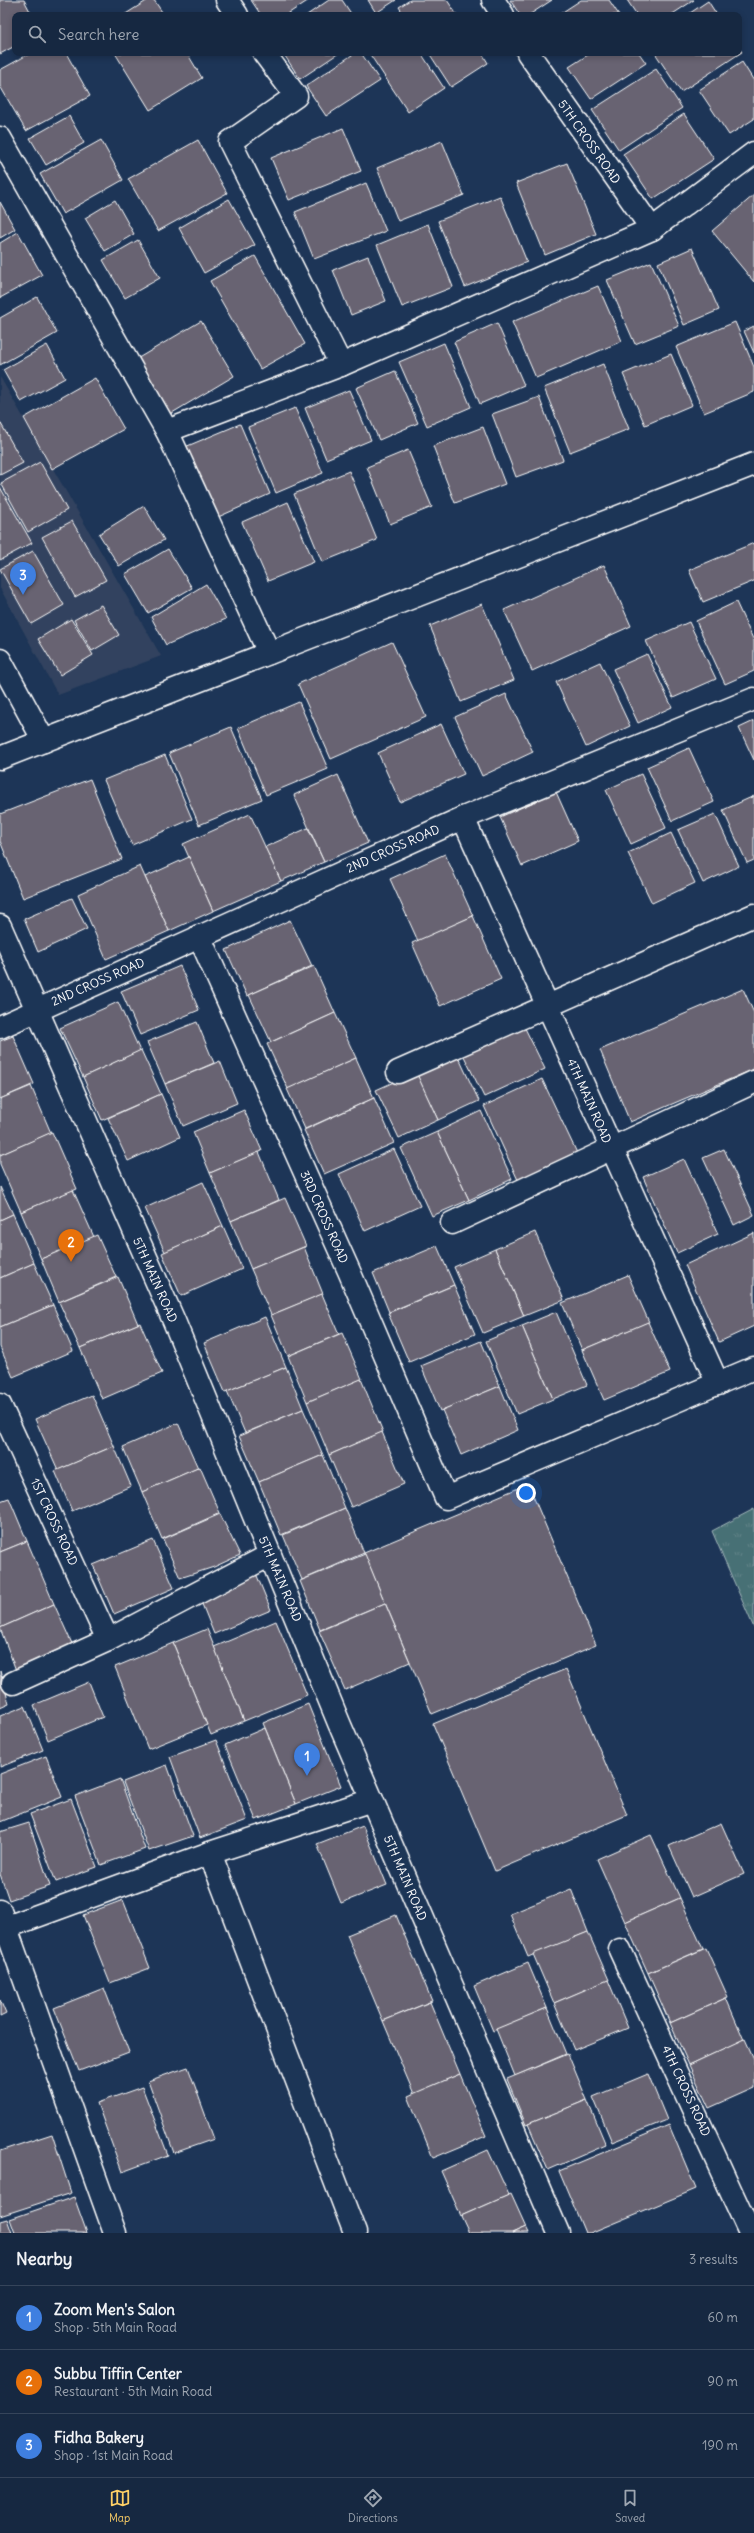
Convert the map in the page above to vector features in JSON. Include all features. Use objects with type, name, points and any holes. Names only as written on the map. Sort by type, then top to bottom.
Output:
[{"type":"street","points":[[226,0],[235,12]]},
{"type":"street","points":[[493,0],[501,12]]},
{"type":"street","points":[[266,56],[296,96],[230,142],[341,365]]},
{"type":"street","name":"5TH CROSS ROAD","points":[[530,56],[652,229]]},
{"type":"street","points":[[0,138],[168,432],[269,653]]},
{"type":"street","points":[[168,432],[341,365],[652,229],[754,153]]},
{"type":"street","points":[[0,758],[754,464]]},
{"type":"street","points":[[0,660],[44,741]]},
{"type":"street","name":"2ND CROSS ROAD","points":[[36,1009],[463,818],[754,699]]},
{"type":"street","name":"4TH MAIN ROAD","points":[[463,818],[610,1149],[718,1384]]},
{"type":"street","points":[[398,1072],[754,915]]},
{"type":"street","name":"5TH MAIN ROAD","points":[[0,926],[174,1321],[372,1800],[558,2233]]},
{"type":"street","name":"3RD CROSS ROAD","points":[[199,936],[349,1271],[446,1498],[718,1384]]},
{"type":"street","points":[[0,1027],[36,1009]]},
{"type":"street","points":[[452,1223],[754,1082]]},
{"type":"street","points":[[718,1384],[754,1368]]},
{"type":"street","name":"1ST CROSS ROAD","points":[[0,1405],[108,1640]]},
{"type":"street","points":[[13,1684],[108,1640],[270,1555]]},
{"type":"street","points":[[115,2233],[4,1919],[372,1800]]},
{"type":"street","points":[[210,1853],[355,2233]]},
{"type":"street","name":"4TH CROSS ROAD","points":[[620,1950],[750,2233]]},
{"type":"shaded area","points":[[0,377],[161,656],[58,695],[0,588]]},
{"type":"green space","points":[[754,1509],[754,1628],[712,1531]]},
{"type":"building","points":[[0,0],[24,0],[30,12],[12,12],[12,48],[0,54]]},
{"type":"building","points":[[148,0],[154,0],[162,12],[129,12]]},
{"type":"building","points":[[251,0],[309,0],[291,12],[259,12]]},
{"type":"building","points":[[329,0],[342,0],[350,12],[311,12]]},
{"type":"building","points":[[368,0],[396,0],[378,12],[375,12]]},
{"type":"building","points":[[410,0],[447,0],[455,12],[402,12],[399,7]]},
{"type":"building","points":[[510,0],[552,0],[534,12],[518,12]]},
{"type":"building","points":[[581,0],[609,0],[617,12],[563,12]]},
{"type":"building","points":[[627,0],[694,0],[676,12],[635,12]]},
{"type":"building","points":[[708,1],[715,12],[692,12]]},
{"type":"building","points":[[26,56],[68,56],[90,96],[26,131],[0,86],[0,70]]},
{"type":"building","points":[[117,56],[189,56],[202,78],[150,110]]},
{"type":"building","points":[[285,56],[334,56],[300,79]]},
{"type":"building","points":[[351,56],[363,56],[380,81],[326,116],[306,86]]},
{"type":"building","points":[[371,56],[423,56],[444,88],[408,112]]},
{"type":"building","points":[[431,56],[484,56],[488,63],[451,87]]},
{"type":"building","points":[[586,56],[641,56],[646,63],[591,99],[569,67]]},
{"type":"building","points":[[657,56],[736,56],[681,92]]},
{"type":"building","points":[[742,62],[754,81],[754,119],[729,135],[699,90]]},
{"type":"building","points":[[656,69],[682,108],[619,150],[592,110]]},
{"type":"building","points":[[684,114],[714,159],[653,199],[623,154]]},
{"type":"building","points":[[69,116],[84,143],[46,165],[30,138]]},
{"type":"building","points":[[343,128],[361,171],[289,200],[271,158]]},
{"type":"building","points":[[101,140],[123,180],[63,214],[40,174]]},
{"type":"building","points":[[198,140],[227,193],[158,231],[128,179]]},
{"type":"building","points":[[442,141],[464,195],[398,221],[377,168]]},
{"type":"building","points":[[567,163],[596,234],[545,255],[516,183]]},
{"type":"building","points":[[366,183],[386,231],[314,259],[295,212]]},
{"type":"building","points":[[754,195],[754,282],[712,231]]},
{"type":"building","points":[[500,196],[527,262],[465,287],[438,221]]},
{"type":"building","points":[[229,199],[255,245],[204,273],[179,228]]},
{"type":"building","points":[[115,200],[134,234],[105,251],[85,218]]},
{"type":"building","points":[[0,202],[15,229],[0,238]]},
{"type":"building","points":[[428,224],[453,287],[402,307],[377,245]]},
{"type":"building","points":[[18,232],[42,275],[0,298],[0,243]]},
{"type":"building","points":[[138,240],[160,278],[125,298],[103,260]]},
{"type":"building","points":[[692,248],[719,310],[684,325],[658,263]]},
{"type":"building","points":[[255,256],[305,344],[260,369],[210,281]]},
{"type":"building","points":[[368,256],[386,301],[351,315],[333,270]]},
{"type":"building","points":[[651,262],[679,326],[635,344],[607,280]]},
{"type":"building","points":[[598,286],[622,341],[536,378],[512,322]]},
{"type":"building","points":[[37,297],[57,333],[0,365],[0,318]]},
{"type":"building","points":[[201,321],[234,376],[167,416],[135,360]]},
{"type":"building","points":[[735,322],[754,367],[754,392],[704,413],[676,347]]},
{"type":"building","points":[[497,323],[524,385],[480,404],[454,342]]},
{"type":"building","points":[[754,326],[754,353],[744,331]]},
{"type":"building","points":[[444,343],[471,407],[427,426],[399,362]]},
{"type":"building","points":[[47,345],[65,378],[21,402],[3,370]]},
{"type":"building","points":[[671,354],[692,405],[645,425],[623,374]]},
{"type":"building","points":[[603,364],[629,429],[570,452],[544,388]]},
{"type":"building","points":[[395,371],[418,423],[379,440],[356,388]]},
{"type":"building","points":[[95,378],[124,429],[52,469],[24,418]]},
{"type":"building","points":[[349,390],[371,440],[326,459],[305,408]]},
{"type":"building","points":[[539,397],[563,460],[516,477],[492,414]]},
{"type":"building","points":[[295,408],[323,473],[276,493],[248,427]]},
{"type":"building","points":[[0,422],[23,463],[0,475]]},
{"type":"building","points":[[240,424],[270,494],[216,518],[185,447]]},
{"type":"building","points":[[483,427],[505,484],[455,503],[433,446]]},
{"type":"building","points":[[408,450],[432,507],[390,524],[367,467]]},
{"type":"building","points":[[40,462],[67,510],[28,532],[1,483]]},
{"type":"building","points":[[349,471],[377,540],[322,562],[294,494]]},
{"type":"building","points":[[0,487],[32,543],[0,560]]},
{"type":"building","points":[[288,502],[314,562],[268,581],[242,522]]},
{"type":"building","points":[[144,506],[164,540],[119,566],[99,534]]},
{"type":"building","points":[[72,521],[106,580],[75,597],[42,537]]},
{"type":"building","points":[[754,543],[754,581],[703,602],[689,570]]},
{"type":"building","points":[[168,549],[192,588],[148,613],[125,574]]},
{"type":"building","points":[[33,551],[64,605],[31,624],[0,569]]},
{"type":"building","points":[[604,565],[631,626],[532,671],[504,610]]},
{"type":"building","points":[[206,584],[226,619],[166,645],[151,617]]},
{"type":"building","points":[[736,602],[754,641],[754,671],[725,684],[696,621]]},
{"type":"building","points":[[482,604],[514,680],[461,702],[430,626]]},
{"type":"building","points":[[101,605],[119,635],[92,651],[74,620]]},
{"type":"building","points":[[71,619],[93,655],[60,675],[38,639]]},
{"type":"building","points":[[689,622],[716,679],[673,698],[646,641]]},
{"type":"building","points":[[392,642],[426,717],[331,759],[298,684]]},
{"type":"building","points":[[647,654],[672,707],[638,723],[613,669]]},
{"type":"building","points":[[600,662],[630,726],[586,747],[556,682]]},
{"type":"building","points":[[506,694],[533,752],[482,776],[455,717]]},
{"type":"building","points":[[299,702],[328,769],[266,795],[238,728]]},
{"type":"building","points":[[754,721],[754,760],[739,728]]},
{"type":"building","points":[[441,724],[464,774],[400,802],[378,753]]},
{"type":"building","points":[[231,727],[262,799],[199,825],[169,753]]},
{"type":"building","points":[[689,748],[714,802],[672,821],[647,767]]},
{"type":"building","points":[[165,755],[192,819],[132,845],[104,780]]},
{"type":"building","points":[[641,774],[666,828],[631,844],[606,790]]},
{"type":"building","points":[[338,775],[368,843],[324,862],[294,795]]},
{"type":"building","points":[[90,779],[122,859],[23,898],[0,841],[0,814]]},
{"type":"building","points":[[556,792],[578,841],[522,866],[500,817]]},
{"type":"building","points":[[754,796],[754,860],[747,863],[723,810]]},
{"type":"building","points":[[250,814],[281,881],[213,911],[183,844]]},
{"type":"building","points":[[715,814],[739,866],[703,883],[678,830]]},
{"type":"building","points":[[308,828],[324,862],[281,881],[265,847]]},
{"type":"building","points":[[671,833],[695,883],[652,903],[628,853]]},
{"type":"building","points":[[445,854],[473,916],[418,941],[390,879]]},
{"type":"building","points":[[189,857],[213,911],[169,931],[145,877]]},
{"type":"building","points":[[140,866],[169,931],[106,959],[78,894]]},
{"type":"building","points":[[72,898],[87,929],[38,952],[24,919]]},
{"type":"building","points":[[473,916],[501,979],[440,1006],[412,943]]},
{"type":"building","points":[[290,920],[312,966],[247,996],[226,950]]},
{"type":"building","points":[[180,966],[199,1010],[140,1035],[121,991]]},
{"type":"building","points":[[314,966],[335,1013],[271,1042],[249,995]]},
{"type":"building","points":[[743,989],[754,1013],[754,1069],[630,1122],[600,1050]]},
{"type":"building","points":[[118,1002],[140,1051],[83,1077],[60,1028]]},
{"type":"building","points":[[335,1013],[356,1058],[288,1089],[267,1044]]},
{"type":"building","points":[[521,1020],[545,1069],[484,1097],[460,1048]]},
{"type":"building","points":[[197,1022],[214,1063],[165,1084],[147,1042]]},
{"type":"building","points":[[13,1036],[34,1084],[0,1099],[0,1041]]},
{"type":"building","points":[[141,1050],[161,1094],[102,1120],[83,1077]]},
{"type":"building","points":[[456,1052],[479,1101],[438,1120],[415,1071]]},
{"type":"building","points":[[356,1058],[374,1098],[305,1129],[287,1089]]},
{"type":"building","points":[[220,1061],[237,1103],[183,1126],[165,1084]]},
{"type":"building","points":[[416,1072],[438,1120],[399,1138],[376,1090]]},
{"type":"building","points":[[542,1079],[577,1153],[518,1180],[484,1106]]},
{"type":"building","points":[[31,1086],[51,1133],[0,1155],[0,1099]]},
{"type":"building","points":[[161,1094],[180,1137],[128,1161],[108,1118]]},
{"type":"building","points":[[374,1098],[394,1143],[324,1174],[304,1130]]},
{"type":"building","points":[[244,1110],[262,1151],[210,1173],[193,1132]]},
{"type":"building","points":[[481,1111],[512,1179],[469,1200],[437,1132]]},
{"type":"building","points":[[52,1132],[77,1189],[21,1212],[0,1164],[0,1155]]},
{"type":"building","points":[[437,1132],[469,1200],[432,1216],[401,1148]]},
{"type":"building","points":[[394,1149],[420,1206],[365,1231],[339,1174]]},
{"type":"building","points":[[724,1149],[754,1215],[734,1225],[703,1158]]},
{"type":"building","points":[[259,1152],[279,1200],[231,1221],[210,1173]]},
{"type":"building","points":[[684,1159],[718,1234],[677,1253],[643,1177]]},
{"type":"building","points":[[203,1182],[223,1226],[165,1252],[145,1208]]},
{"type":"building","points":[[0,1187],[13,1214],[0,1220]]},
{"type":"building","points":[[73,1190],[94,1237],[41,1259],[21,1212]]},
{"type":"building","points":[[285,1198],[306,1246],[251,1269],[231,1221]]},
{"type":"building","points":[[13,1214],[34,1263],[0,1278],[0,1220]]},
{"type":"building","points":[[223,1226],[242,1269],[181,1296],[162,1253]]},
{"type":"building","points":[[535,1232],[564,1300],[524,1316],[495,1249]]},
{"type":"building","points":[[754,1233],[754,1326],[719,1342],[685,1265]]},
{"type":"building","points":[[97,1235],[116,1277],[59,1302],[41,1259]]},
{"type":"building","points":[[437,1246],[454,1285],[389,1312],[373,1273]]},
{"type":"building","points":[[304,1247],[323,1294],[271,1315],[251,1269]]},
{"type":"building","points":[[495,1249],[524,1316],[483,1333],[454,1267]]},
{"type":"building","points":[[34,1263],[53,1305],[0,1327],[0,1278]]},
{"type":"building","points":[[628,1275],[649,1322],[582,1350],[562,1303]]},
{"type":"building","points":[[118,1277],[138,1324],[80,1348],[59,1302]]},
{"type":"building","points":[[454,1285],[475,1334],[409,1362],[388,1313]]},
{"type":"building","points":[[322,1294],[339,1334],[288,1356],[271,1315]]},
{"type":"building","points":[[53,1305],[73,1351],[13,1377],[0,1347],[0,1327]]},
{"type":"building","points":[[556,1312],[587,1385],[553,1399],[522,1326]]},
{"type":"building","points":[[265,1317],[286,1367],[225,1392],[204,1343]]},
{"type":"building","points":[[648,1322],[670,1372],[604,1400],[582,1350]]},
{"type":"building","points":[[140,1323],[162,1373],[102,1399],[80,1348]]},
{"type":"building","points":[[522,1326],[553,1399],[517,1414],[486,1341]]},
{"type":"building","points":[[342,1333],[362,1379],[307,1402],[288,1356]]},
{"type":"building","points":[[481,1341],[500,1386],[440,1411],[421,1366]]},
{"type":"building","points":[[286,1367],[303,1409],[245,1433],[227,1391]]},
{"type":"building","points":[[361,1379],[383,1432],[329,1455],[307,1402]]},
{"type":"building","points":[[500,1386],[518,1430],[461,1455],[442,1410]]},
{"type":"building","points":[[92,1395],[114,1446],[58,1470],[35,1419]]},
{"type":"building","points":[[303,1409],[323,1455],[259,1482],[239,1436]]},
{"type":"building","points":[[178,1423],[198,1468],[142,1492],[123,1447]]},
{"type":"building","points":[[382,1432],[404,1484],[351,1507],[329,1455]]},
{"type":"building","points":[[114,1446],[131,1486],[72,1511],[55,1471]]},
{"type":"building","points":[[323,1455],[345,1508],[281,1535],[259,1482]]},
{"type":"building","points":[[200,1467],[220,1513],[162,1539],[142,1492]]},
{"type":"building","points":[[528,1484],[596,1645],[432,1714],[364,1553]]},
{"type":"building","points":[[9,1498],[27,1541],[0,1552],[0,1501]]},
{"type":"building","points":[[345,1508],[364,1553],[302,1580],[283,1535]]},
{"type":"building","points":[[220,1514],[240,1555],[214,1567],[180,1578],[163,1539]]},
{"type":"building","points":[[153,1540],[174,1588],[114,1614],[93,1565]]},
{"type":"building","points":[[27,1541],[54,1604],[0,1628],[0,1552]]},
{"type":"building","points":[[365,1554],[385,1603],[320,1630],[300,1581]]},
{"type":"building","points":[[255,1571],[271,1610],[214,1634],[198,1594]]},
{"type":"building","points":[[385,1603],[410,1662],[345,1690],[319,1631]]},
{"type":"building","points":[[54,1604],[74,1648],[17,1673],[0,1628]]},
{"type":"building","points":[[276,1621],[307,1695],[244,1721],[214,1647]]},
{"type":"building","points":[[207,1629],[244,1721],[211,1735],[173,1643]]},
{"type":"building","points":[[173,1643],[207,1725],[148,1749],[115,1667]]},
{"type":"building","points":[[566,1669],[627,1815],[495,1871],[433,1724]]},
{"type":"building","points":[[0,1671],[9,1704],[0,1708]]},
{"type":"building","points":[[89,1682],[103,1717],[48,1740],[34,1705]]},
{"type":"building","points":[[308,1704],[341,1786],[296,1804],[263,1723]]},
{"type":"building","points":[[25,1706],[43,1750],[0,1767],[0,1716]]},
{"type":"building","points":[[265,1728],[296,1804],[256,1820],[225,1745]]},
{"type":"building","points":[[216,1740],[247,1820],[200,1838],[170,1757]]},
{"type":"building","points":[[46,1756],[62,1797],[0,1822],[0,1774]]},
{"type":"building","points":[[167,1765],[193,1836],[149,1851],[123,1782]]},
{"type":"building","points":[[120,1779],[145,1849],[101,1865],[75,1796]]},
{"type":"building","points":[[71,1799],[97,1867],[56,1882],[30,1814]]},
{"type":"building","points":[[29,1823],[50,1886],[9,1900],[0,1874],[0,1832]]},
{"type":"building","points":[[721,1823],[744,1874],[692,1897],[669,1846]]},
{"type":"building","points":[[363,1826],[387,1885],[341,1903],[317,1844]]},
{"type":"building","points":[[651,1835],[680,1898],[625,1922],[597,1859]]},
{"type":"building","points":[[571,1889],[588,1932],[528,1957],[510,1914]]},
{"type":"building","points":[[680,1898],[703,1949],[648,1973],[625,1922]]},
{"type":"building","points":[[123,1900],[150,1968],[110,1983],[83,1915]]},
{"type":"building","points":[[396,1915],[432,2001],[383,2021],[347,1935]]},
{"type":"building","points":[[588,1932],[609,1980],[554,2003],[533,1954]]},
{"type":"building","points":[[706,1948],[728,1997],[670,2023],[648,1973]]},
{"type":"building","points":[[528,1963],[547,2008],[493,2031],[474,1986]]},
{"type":"building","points":[[608,1980],[628,2028],[574,2050],[554,2003]]},
{"type":"building","points":[[104,1988],[129,2052],[79,2071],[54,2008]]},
{"type":"building","points":[[726,1998],[744,2040],[689,2065],[670,2023]]},
{"type":"building","points":[[0,2000],[6,2014],[0,2017]]},
{"type":"building","points":[[430,2002],[460,2074],[414,2094],[383,2021]]},
{"type":"building","points":[[547,2008],[566,2054],[515,2076],[496,2029]]},
{"type":"building","points":[[745,2039],[754,2059],[754,2088],[709,2108],[689,2065]]},
{"type":"building","points":[[568,2054],[587,2100],[526,2125],[507,2079]]},
{"type":"building","points":[[188,2067],[214,2139],[174,2153],[148,2081]]},
{"type":"building","points":[[460,2074],[486,2136],[433,2158],[408,2096]]},
{"type":"building","points":[[648,2074],[667,2120],[612,2142],[593,2097]]},
{"type":"building","points":[[142,2087],[168,2155],[122,2172],[97,2103]]},
{"type":"building","points":[[587,2100],[606,2145],[548,2170],[528,2124]]},
{"type":"building","points":[[669,2125],[696,2189],[590,2233],[585,2233],[559,2171]]},
{"type":"building","points":[[52,2134],[71,2193],[0,2216],[0,2151]]},
{"type":"building","points":[[488,2150],[509,2195],[461,2216],[441,2171]]},
{"type":"building","points":[[511,2194],[526,2227],[512,2233],[469,2233],[461,2216]]},
{"type":"building","points":[[74,2197],[87,2233],[15,2233],[10,2219]]},
{"type":"building","points":[[7,2219],[12,2233],[0,2233],[0,2221]]},
{"type":"building","points":[[526,2227],[529,2233],[512,2233]]},
{"type":"place","name":"Fidha Bakery","points":[[23,595]]},
{"type":"place","name":"Subbu Tiffin Center","points":[[71,1262]]},
{"type":"place","name":"Zoom Men's Salon","points":[[307,1776]]}]
